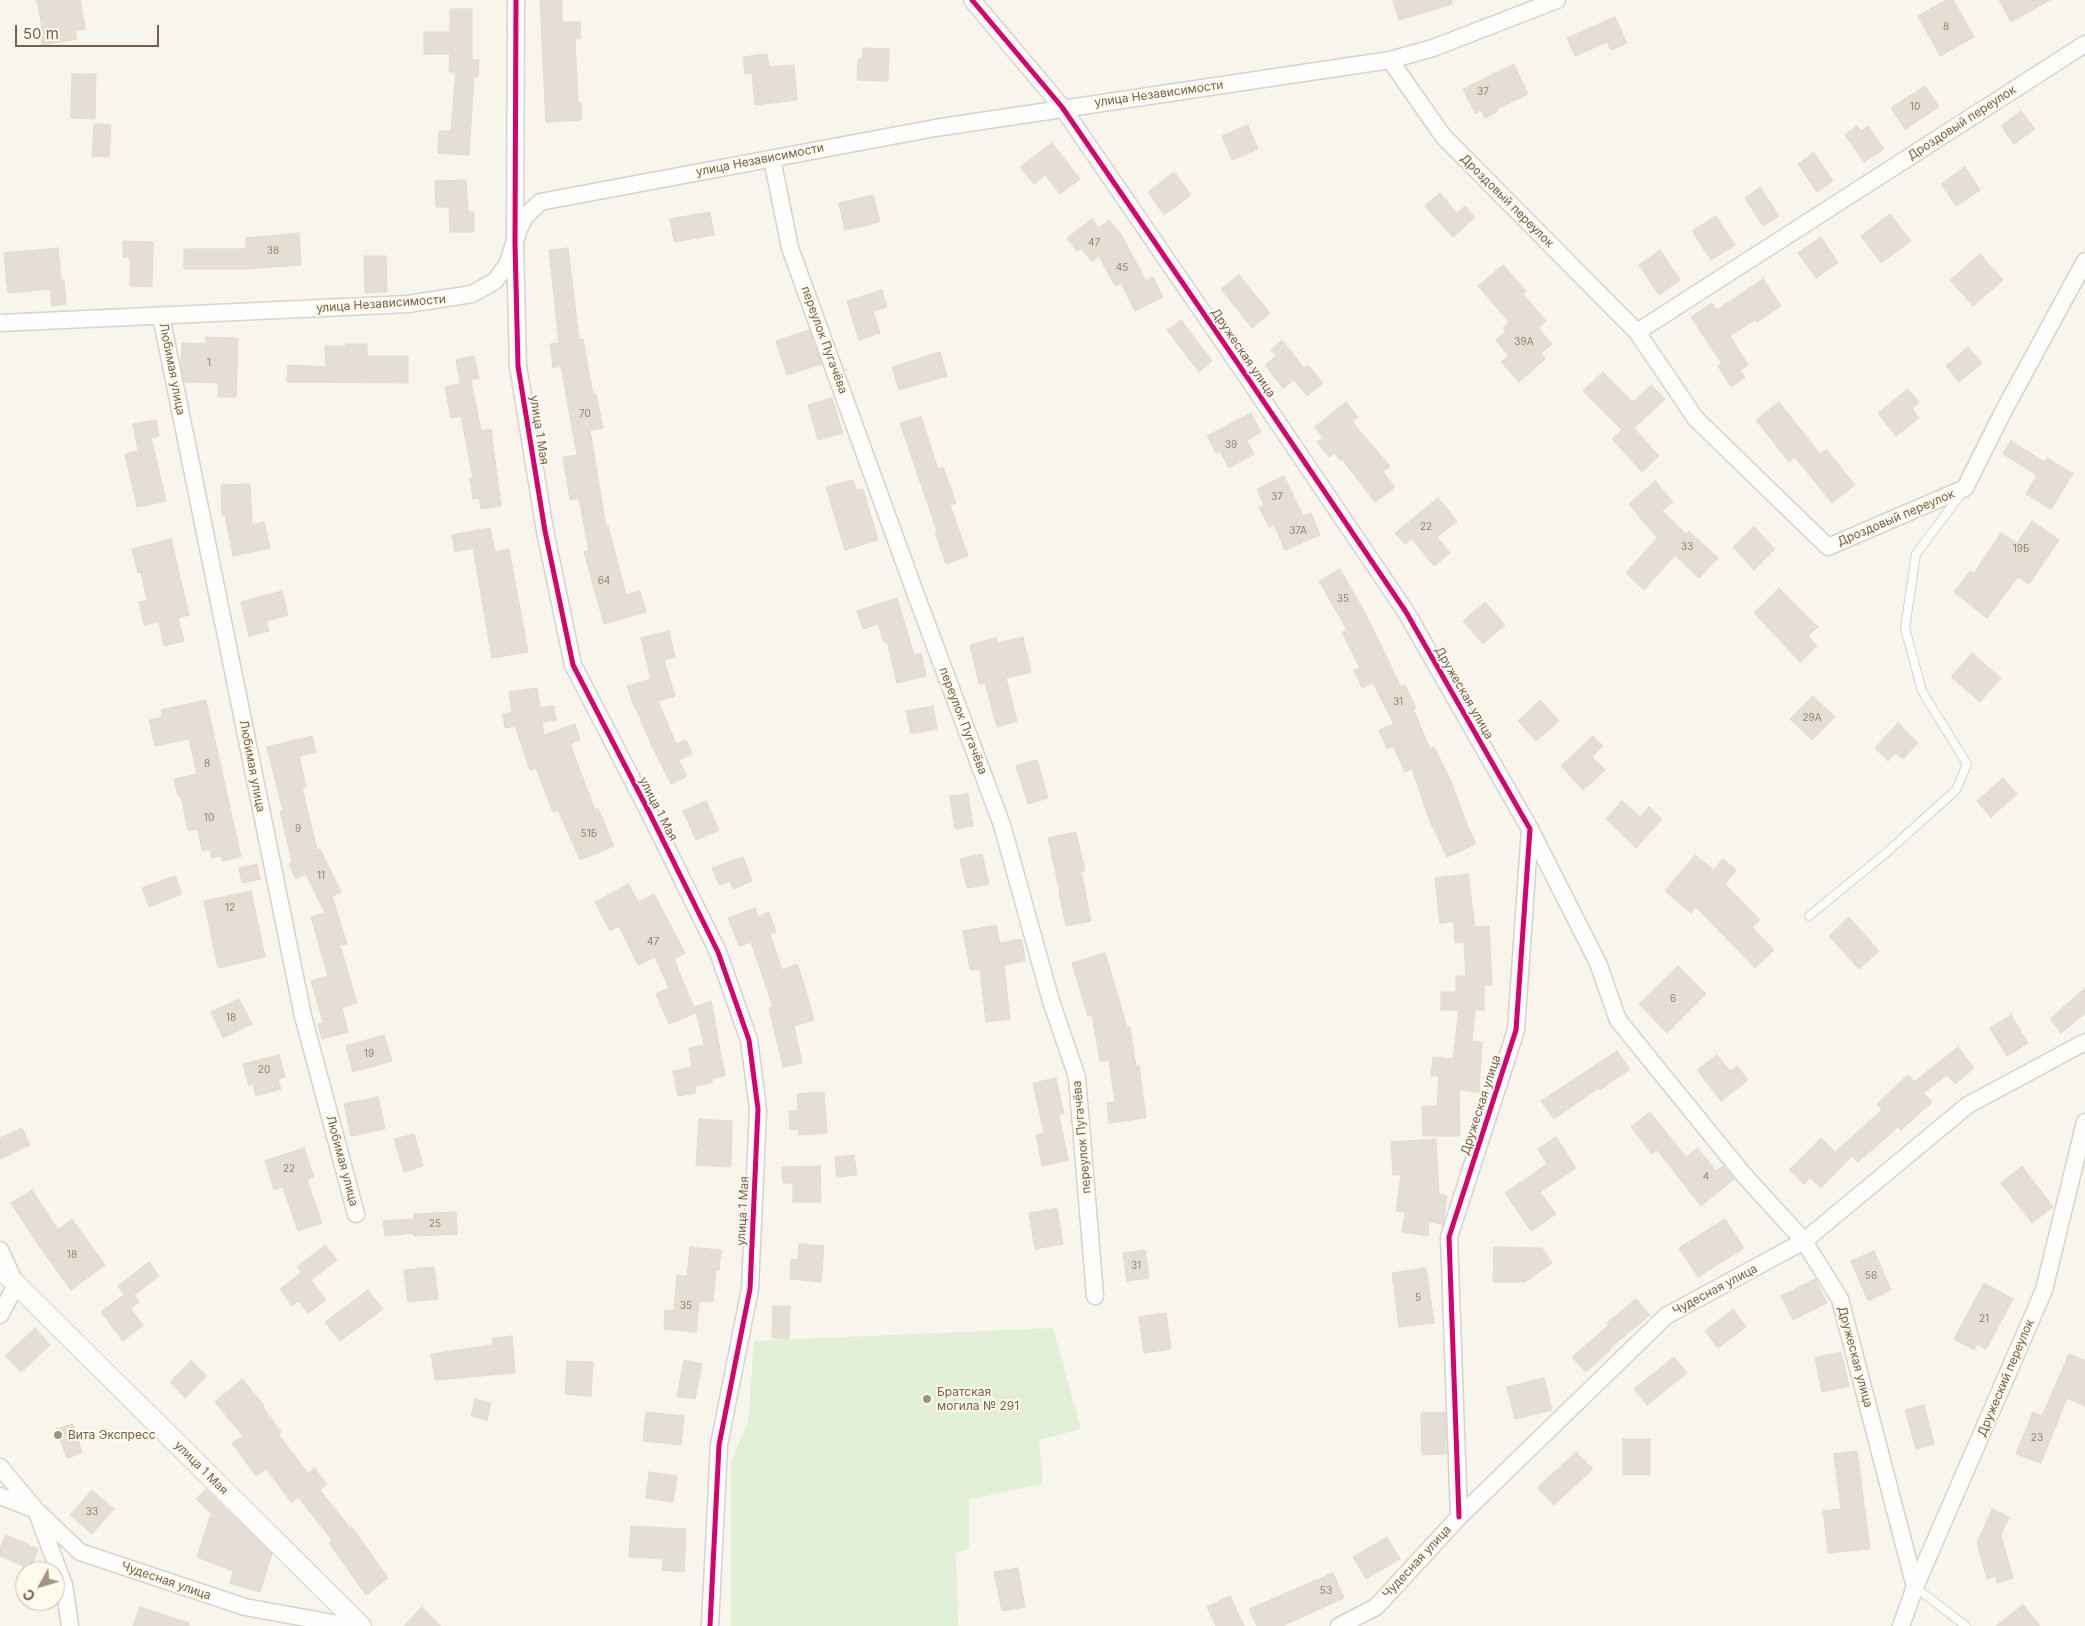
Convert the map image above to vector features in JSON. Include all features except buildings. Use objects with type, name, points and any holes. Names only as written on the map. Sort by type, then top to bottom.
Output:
[{"type":"street","name":"улица 1 Мая","points":[[516,0],[514,243],[518,366],[545,531],[573,665],[650,814],[718,952],[749,1040],[758,1109],[750,1289],[719,1445],[710,1626]]},
{"type":"street","name":"Дружеская улица","points":[[972,0],[1062,108],[1406,612],[1530,829],[1598,963],[1618,1020],[1743,1174],[1804,1241],[1840,1299],[1915,1587]]},
{"type":"street","name":"улица Независимости","points":[[0,323],[408,304],[472,294],[495,281],[507,265],[525,217],[540,202],[916,131],[1390,60],[1433,48],[1557,0]]},
{"type":"street","name":"Дроздовый переулок","points":[[1637,332],[2085,44]]},
{"type":"street","name":"Дроздовый переулок","points":[[1390,60],[1443,136],[1637,332],[1696,419],[1828,547],[1965,488],[2003,412],[2085,261]]},
{"type":"street","name":"переулок Пугачёва","points":[[772,158],[790,248],[1002,825],[1051,1001],[1077,1077],[1095,1296]]},
{"type":"street","name":"Любимая улица","points":[[161,316],[303,1016],[356,1214]]},
{"type":"street","name":"Дружеская улица","points":[[1459,1517],[1449,1237],[1516,1030],[1530,829]]},
{"type":"street","name":"Чудесная улица","points":[[1340,1626],[1376,1607],[1459,1517],[1666,1316],[1804,1241],[1968,1105],[2085,1042]]},
{"type":"street","name":"Дружеский переулок","points":[[1901,1626],[1915,1587],[2044,1290],[2085,1122]]},
{"type":"street","points":[[0,1250],[16,1285],[0,1315]]},
{"type":"street","name":"улица 1 Мая","points":[[0,1268],[361,1626]]},
{"type":"street","points":[[0,1466],[36,1510],[64,1584],[70,1626]]},
{"type":"street","name":"Чудесная улица","points":[[0,1496],[36,1510],[80,1552],[245,1607],[350,1626]]},
{"type":"lane","points":[[1809,916],[1886,853],[1956,790],[1967,764],[1922,691],[1905,628],[1916,554],[1965,488]]},
{"type":"lane","points":[[1915,1587],[1966,1626]]},
{"type":"green space","points":[[1053,1328],[1081,1429],[1039,1440],[1043,1484],[969,1499],[969,1549],[956,1553],[958,1626],[731,1626],[731,1462],[748,1422],[754,1341]]},
{"type":"cycle path","points":[[516,0],[515,243],[518,366],[545,531],[573,665],[650,814],[718,952],[749,1040],[758,1109],[750,1289],[719,1445],[710,1626]]},
{"type":"cycle path","points":[[972,0],[1062,107],[1406,612],[1530,829],[1516,1030],[1449,1237],[1459,1517]]},
{"type":"place","name":"Братская могила № 291","points":[[927,1399]]},
{"type":"place","name":"Вита Экспресс","points":[[58,1435]]}]
